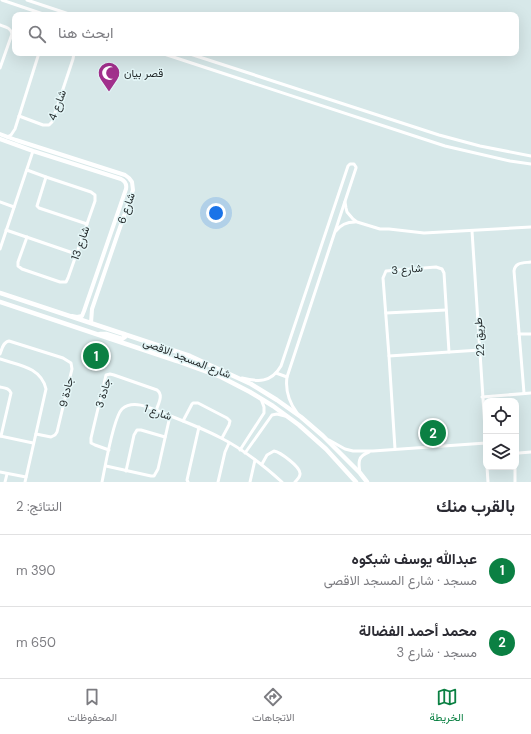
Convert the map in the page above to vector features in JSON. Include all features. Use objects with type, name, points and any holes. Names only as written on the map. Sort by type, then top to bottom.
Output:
[{"type":"main road","name":"شارع المسجد الاقصى","points":[[0,293],[199,360],[251,384],[301,417],[323,436],[367,482]]},
{"type":"main road","name":"شارع المسجد الاقصى","points":[[0,302],[221,377],[261,399],[299,425],[326,449],[356,482]]},
{"type":"main road","points":[[96,334],[106,334],[122,339],[125,337],[124,334]]},
{"type":"main road","points":[[177,361],[177,358],[180,356],[195,361],[199,360]]},
{"type":"street","points":[[2,0],[37,12]]},
{"type":"street","points":[[26,0],[63,12]]},
{"type":"street","points":[[0,25],[8,27],[12,34],[0,68]]},
{"type":"street","points":[[16,140],[14,136],[18,116],[38,56]]},
{"type":"street","name":"شارع 4","points":[[18,116],[43,125],[49,125],[52,122],[74,56]]},
{"type":"street","points":[[170,56],[445,146],[510,161],[531,164]]},
{"type":"street","points":[[196,56],[439,135],[480,146],[531,156]]},
{"type":"street","points":[[7,137],[11,135],[15,129]]},
{"type":"street","name":"شارع 6","points":[[0,134],[109,173],[124,181],[126,184],[127,187],[82,316],[68,316]]},
{"type":"street","name":"شارع 6","points":[[0,139],[33,151],[109,173],[125,175],[132,182],[133,190],[94,303],[91,323]]},
{"type":"street","points":[[0,249],[33,151]]},
{"type":"street","points":[[236,377],[258,381],[266,380],[276,373],[281,366],[314,281],[334,234],[356,168],[355,165],[349,164],[348,166],[314,281],[287,377],[286,386],[289,399],[301,417]]},
{"type":"street","name":"شارع 13","points":[[27,170],[91,192],[95,195],[95,200],[66,282],[60,282],[22,269],[18,266],[27,237]]},
{"type":"street","points":[[46,177],[37,206],[86,224]]},
{"type":"street","points":[[346,198],[346,208],[351,218],[357,222],[380,229],[424,233],[531,227]]},
{"type":"street","points":[[0,202],[14,207]]},
{"type":"street","points":[[334,234],[338,228],[343,225],[350,222],[357,222]]},
{"type":"street","points":[[6,230],[76,254]]},
{"type":"street","name":"طريق 22","points":[[472,231],[485,434]]},
{"type":"street","points":[[524,393],[514,268],[520,263],[531,262]]},
{"type":"street","name":"شارع 3","points":[[394,449],[383,278],[386,271],[436,267],[442,269],[444,273],[449,352]]},
{"type":"street","points":[[88,301],[94,303]]},
{"type":"street","points":[[386,312],[446,310]]},
{"type":"street","points":[[519,334],[531,334]]},
{"type":"street","name":"جادة 9","points":[[0,354],[6,341],[9,341],[62,358],[71,363],[72,369],[57,432],[51,437],[36,434]]},
{"type":"street","points":[[389,356],[480,350]]},
{"type":"street","points":[[0,359],[29,368],[37,373],[44,382],[46,389],[24,482]]},
{"type":"street","points":[[276,373],[287,377]]},
{"type":"street","name":"جادة 3","points":[[109,450],[91,442],[106,375],[114,375],[160,392],[161,395],[156,411]]},
{"type":"street","points":[[0,387],[7,388],[11,393],[0,436],[33,443]]},
{"type":"street","points":[[482,396],[531,393]]},
{"type":"street","points":[[240,450],[264,413],[264,407],[261,399]]},
{"type":"street","points":[[183,421],[192,404],[198,403],[230,421],[222,438]]},
{"type":"street","name":"شارع 1","points":[[102,482],[118,414],[128,406],[135,405],[143,406],[170,416],[222,438],[262,464],[282,482]]},
{"type":"street","points":[[245,453],[272,415],[277,414],[288,417]]},
{"type":"street","points":[[106,466],[154,476],[158,469],[170,416]]},
{"type":"street","points":[[188,482],[187,480],[199,427]]},
{"type":"street","points":[[126,471],[134,435],[137,430],[165,437]]},
{"type":"street","points":[[323,436],[347,450],[373,451],[483,444]]},
{"type":"street","points":[[218,482],[225,452],[229,443]]},
{"type":"street","points":[[262,464],[267,455],[274,451],[278,452],[299,469],[300,475],[295,482]]},
{"type":"street","points":[[360,473],[359,463],[361,457],[366,453],[373,451]]},
{"type":"street","points":[[519,453],[531,452]]},
{"type":"street","points":[[250,482],[255,460]]},
{"type":"street","points":[[487,470],[488,482]]},
{"type":"street","points":[[514,470],[515,482]]},
{"type":"street","points":[[0,472],[26,477]]},
{"type":"street","points":[[4,482],[7,474]]},
{"type":"place","name":"قصر بيان","points":[[109,92]]},
{"type":"place","name":"عبدالله يوسف شبكوه","points":[[96,356]]},
{"type":"place","name":"محمد أحمد الفضالة","points":[[433,433]]}]
